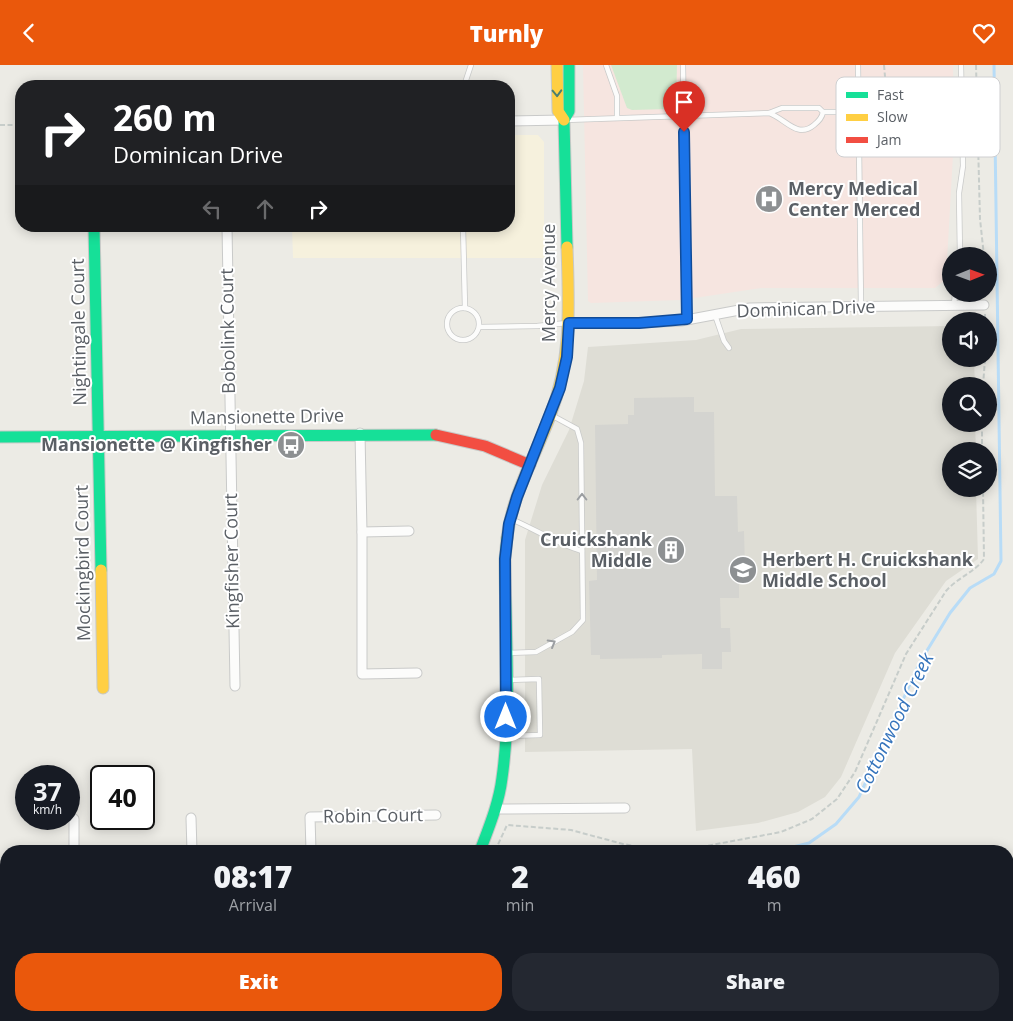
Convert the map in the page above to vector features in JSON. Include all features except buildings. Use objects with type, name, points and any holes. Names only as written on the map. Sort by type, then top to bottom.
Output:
[{"type":"street","name":"Mercy Avenue","points":[[557,65],[558,111],[564,120]]},
{"type":"street","name":"Mercy Avenue","points":[[482,845],[495,809],[502,779],[506,736],[505,559],[510,518],[551,415],[567,357],[569,323],[564,120],[569,111],[569,65]]},
{"type":"street","points":[[515,121],[564,120]]},
{"type":"street","name":"Nightingale Court","points":[[94,232],[98,437]]},
{"type":"street","name":"Bobolink Court","points":[[227,232],[230,436]]},
{"type":"street","name":"Dominican Drive","points":[[569,323],[639,323],[687,319],[750,308],[984,305]]},
{"type":"street","points":[[360,433],[362,674],[418,673]]},
{"type":"street","name":"Mansionette Drive","points":[[0,437],[432,434],[485,446],[530,465]]},
{"type":"street","name":"Kingfisher Court","points":[[230,436],[235,686]]},
{"type":"street","name":"Mockingbird Court","points":[[98,437],[103,688]]},
{"type":"street","points":[[362,532],[409,531]]},
{"type":"street","points":[[495,809],[624,808]]},
{"type":"street","name":"Robin Court","points":[[311,845],[310,817],[436,815]]},
{"type":"street","points":[[191,818],[192,845]]},
{"type":"street","points":[[74,830],[74,845]]},
{"type":"lane","points":[[466,80],[471,65]]},
{"type":"lane","points":[[606,65],[617,96],[617,117]]},
{"type":"lane","points":[[683,65],[687,319]]},
{"type":"lane","points":[[564,120],[769,113],[782,108],[819,108],[823,112],[836,112]]},
{"type":"lane","points":[[769,113],[778,116],[798,131],[810,128],[822,118],[823,112]]},
{"type":"lane","points":[[859,157],[861,306]]},
{"type":"lane","points":[[960,247],[959,193],[963,157]]},
{"type":"lane","points":[[463,232],[465,308]]},
{"type":"lane","points":[[465,308],[477,317],[479,327],[477,332],[469,339],[459,339],[450,333],[447,323],[448,318],[455,310],[465,308]]},
{"type":"lane","points":[[714,314],[724,341],[729,348]]},
{"type":"lane","points":[[479,327],[537,326],[569,323]]},
{"type":"lane","points":[[506,653],[536,652],[572,632],[583,620],[581,443],[576,429],[551,415]]},
{"type":"lane","points":[[510,518],[552,538],[561,545],[582,551]]},
{"type":"lane","points":[[506,680],[539,679],[540,735],[506,736]]},
{"type":"path","points":[[0,125],[15,125]]},
{"type":"path","points":[[978,157],[980,219],[983,247]]},
{"type":"path","points":[[711,845],[781,832],[812,819],[837,799],[855,772],[906,654],[946,591],[954,582],[979,566],[984,559],[983,497]]},
{"type":"path","points":[[498,845],[507,825],[571,830],[623,845]]},
{"type":"shaded area","name":"Mercy Medical Center Merced","points":[[583,65],[953,65],[953,77],[836,77],[836,157],[953,157],[948,247],[942,247],[942,282],[935,288],[761,288],[681,300],[591,303],[588,301]]},
{"type":"shaded area","points":[[515,135],[538,135],[544,142],[544,258],[293,258],[292,232],[515,232]]},
{"type":"shaded area","name":"Herbert H. Cruickshank Middle School","points":[[942,326],[942,367],[974,367],[975,377],[942,377],[942,432],[975,432],[976,442],[942,442],[942,497],[976,497],[978,559],[946,581],[895,653],[841,777],[825,797],[798,812],[758,823],[696,831],[692,749],[525,752],[525,540],[542,485],[569,430],[584,381],[588,347],[696,340],[741,329]]},
{"type":"green space","points":[[611,65],[677,65],[676,103],[668,109],[632,110],[627,108]]},
{"type":"waterway","name":"Cottonwood Creek","points":[[994,65],[994,77]]},
{"type":"waterway","name":"Cottonwood Creek","points":[[801,845],[809,843],[836,824],[859,797],[920,662],[950,613],[970,588],[994,574],[1001,561],[995,157]]},
{"type":"traffic: fast","points":[[567,247],[564,120],[569,111],[569,65]]},
{"type":"traffic: fast","points":[[94,232],[101,570]]},
{"type":"traffic: fast","points":[[0,437],[436,435]]},
{"type":"traffic: fast","points":[[482,845],[499,797],[505,751],[507,724],[505,559],[507,538]]},
{"type":"traffic: slow","points":[[557,65],[558,111],[564,120]]},
{"type":"traffic: slow","points":[[507,538],[519,491],[550,416],[562,374],[568,333],[567,247]]},
{"type":"traffic: slow","points":[[101,570],[103,688]]},
{"type":"traffic: jam","points":[[436,435],[485,446],[530,465]]},
{"type":"place","name":"Mercy Medical Center Merced","points":[[769,199]]},
{"type":"place","name":"Mansionette @ Kingfisher","points":[[291,445]]},
{"type":"place","name":"Cruickshank Middle","points":[[671,550]]},
{"type":"place","name":"Herbert H. Cruickshank Middle School","points":[[743,570]]},
{"type":"route","points":[[506,717],[505,559],[509,524],[517,497],[551,415],[560,388],[567,357],[569,323],[639,323],[687,319],[684,132]]}]
